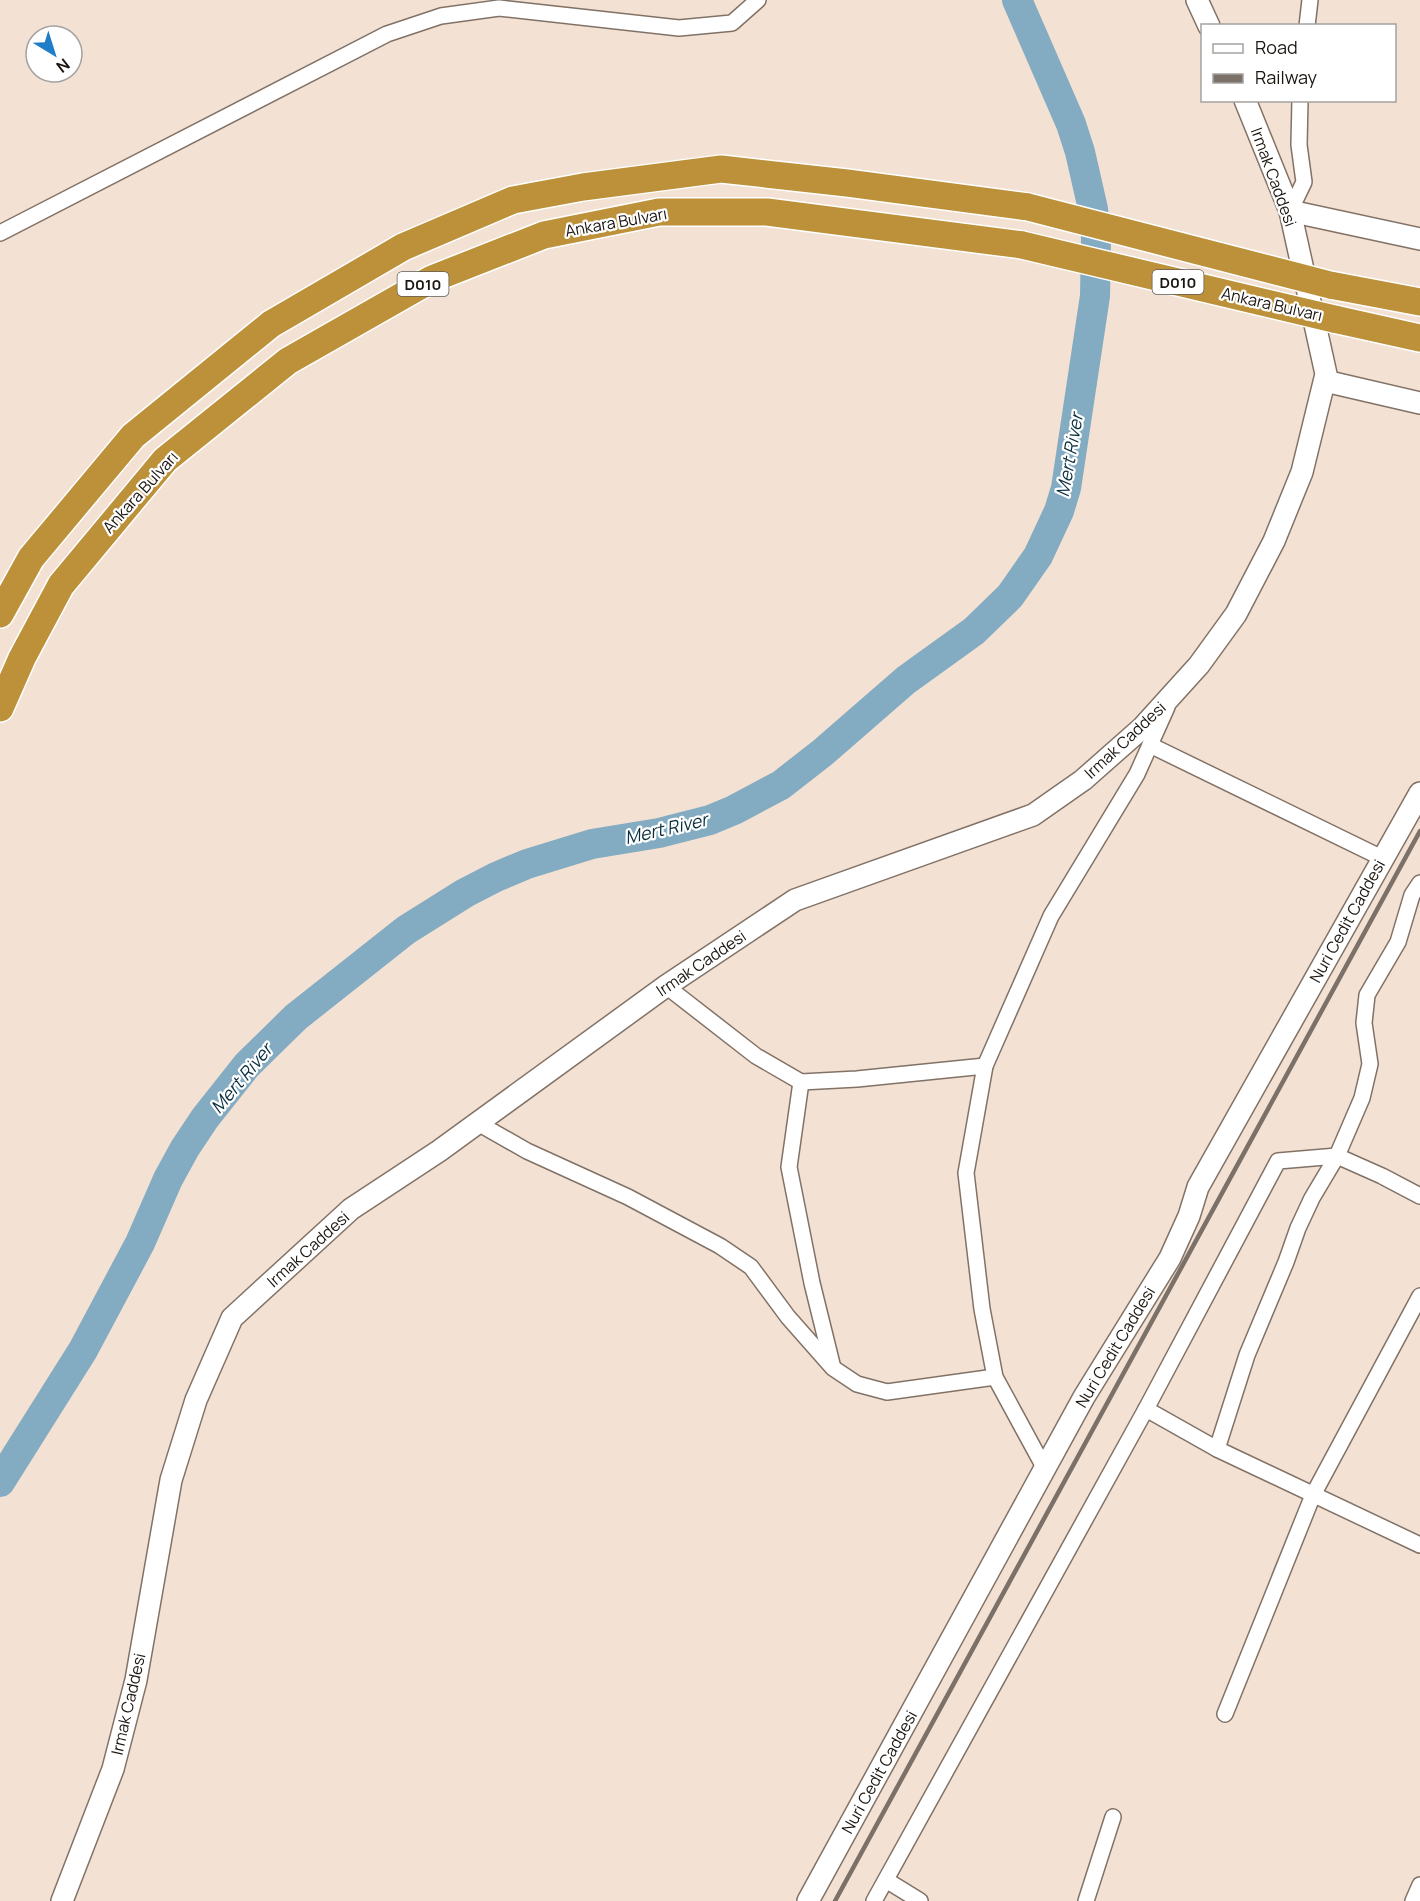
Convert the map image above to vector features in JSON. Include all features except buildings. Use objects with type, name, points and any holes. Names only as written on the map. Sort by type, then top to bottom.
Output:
[{"type":"highway","name":"Ankara Bulvarı","points":[[0,614],[31,558],[133,436],[271,324],[403,247],[513,200],[583,187],[721,169],[847,183],[1028,207],[1330,285],[1420,302]]},
{"type":"highway","name":"Ankara Bulvarı","points":[[0,708],[22,658],[61,585],[165,460],[288,361],[432,279],[544,235],[659,212],[767,212],[1022,244],[1420,338]]},
{"type":"street","points":[[0,233],[387,34],[441,16],[499,9],[679,28],[732,23],[758,0]]},
{"type":"street","points":[[1197,0],[1208,24]]},
{"type":"street","points":[[1307,24],[1310,0]]},
{"type":"street","name":"Irmak Caddesi","points":[[62,1901],[113,1769],[136,1680],[171,1480],[196,1400],[232,1318],[351,1209],[439,1151],[666,986],[795,900],[1033,815],[1083,780],[1142,728],[1199,665],[1236,614],[1274,541],[1302,472],[1326,374],[1290,212],[1246,102]]},
{"type":"street","points":[[1300,102],[1299,145],[1304,182],[1290,212],[1420,239]]},
{"type":"street","points":[[1325,381],[1420,403]]},
{"type":"street","points":[[1045,1469],[995,1377],[982,1309],[966,1173],[985,1066],[1051,916],[1137,774],[1173,694]]},
{"type":"street","points":[[1150,745],[1382,858]]},
{"type":"street","name":"Nuri Cedit Caddesi","points":[[808,1901],[1084,1397],[1170,1258],[1190,1216],[1198,1187],[1420,793]]},
{"type":"street","points":[[1217,1449],[1247,1355],[1298,1228],[1312,1198],[1337,1156],[1362,1098],[1370,1064],[1364,1023],[1367,995],[1398,942],[1412,895],[1420,883]]},
{"type":"street","points":[[666,986],[756,1056],[801,1082],[857,1079],[985,1066]]},
{"type":"street","points":[[801,1082],[789,1167],[832,1368]]},
{"type":"street","points":[[476,1122],[527,1151],[628,1197],[728,1251],[751,1267],[788,1317],[832,1368],[857,1384],[888,1392],[995,1377]]},
{"type":"street","points":[[874,1901],[1146,1409],[1278,1161],[1337,1156],[1382,1176],[1420,1197]]},
{"type":"street","points":[[1225,1714],[1314,1495],[1420,1296]]},
{"type":"street","points":[[1146,1409],[1217,1449],[1420,1545]]},
{"type":"street","points":[[1086,1901],[1113,1817]]},
{"type":"street","points":[[885,1880],[920,1901]]},
{"type":"street","points":[[1413,1901],[1420,1885]]},
{"type":"waterway","name":"Mert River","points":[[0,1482],[83,1350],[140,1243],[168,1179],[185,1148],[205,1118],[247,1065],[296,1017],[406,930],[465,893],[496,877],[527,864],[592,844],[659,833],[710,820],[781,785],[822,753],[906,680],[974,631],[1010,596],[1038,556],[1059,511],[1066,488],[1095,296],[1096,238],[1093,209],[1071,124],[1017,0]]},
{"type":"railway","points":[[835,1901],[1420,831]]}]
